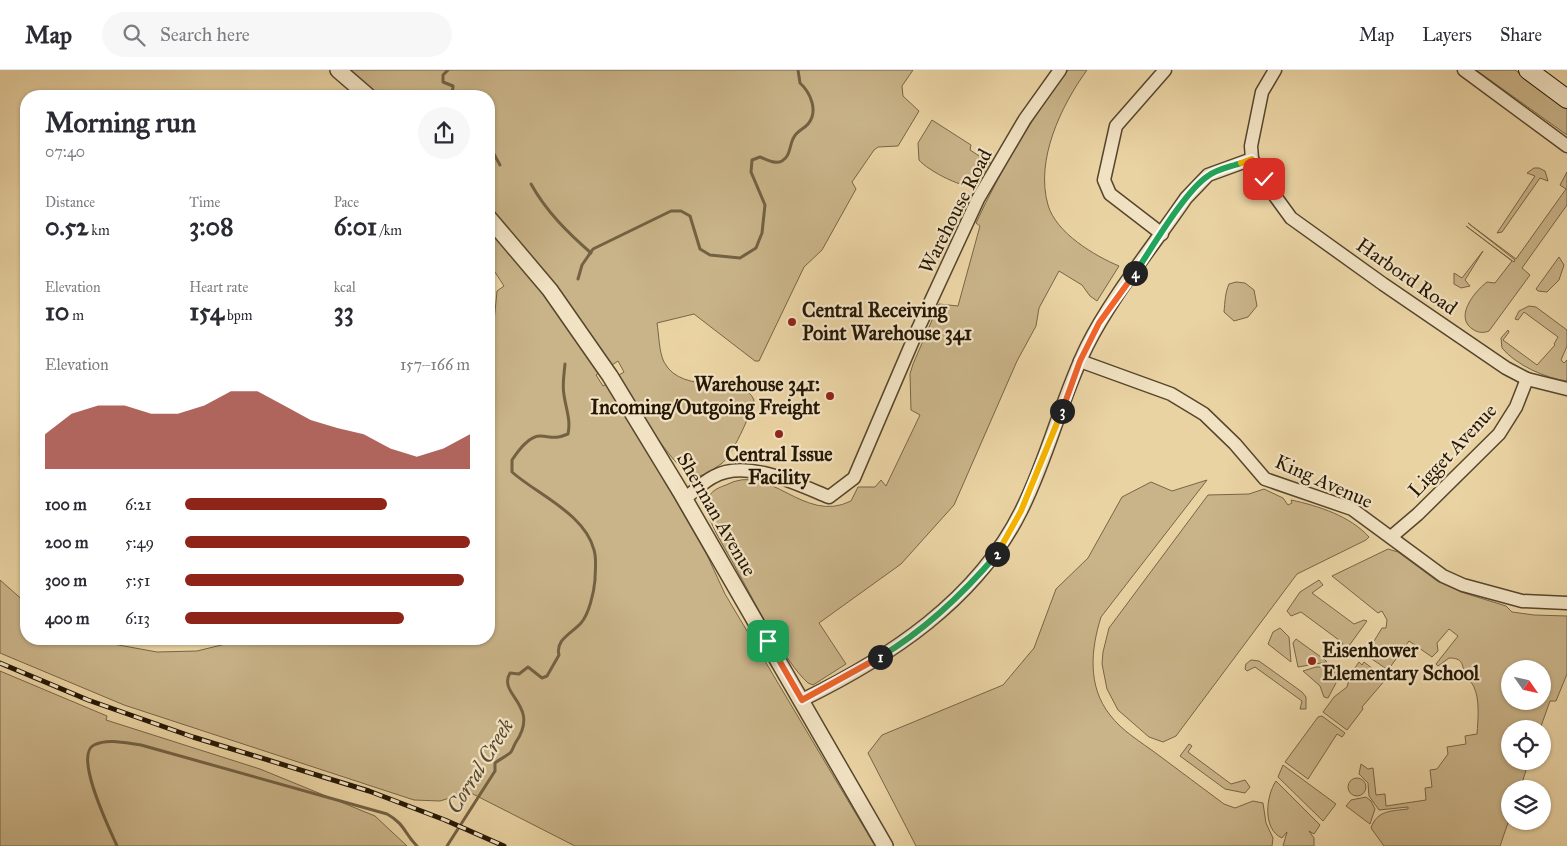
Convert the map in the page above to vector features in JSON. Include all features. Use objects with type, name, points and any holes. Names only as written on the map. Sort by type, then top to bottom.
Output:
[{"type":"main road","points":[[1528,70],[1567,99]]},
{"type":"street","points":[[338,70],[361,90]]},
{"type":"street","name":"Warehouse Road","points":[[685,498],[713,476],[737,470],[773,475],[829,497],[854,478],[917,331],[978,199],[1025,119],[1060,70]]},
{"type":"street","points":[[1162,234],[1110,194],[1104,180],[1116,126],[1165,70]]},
{"type":"street","points":[[802,700],[894,648],[943,611],[972,583],[999,552],[1021,511],[1044,459],[1080,361],[1099,323],[1186,198],[1208,175],[1252,159],[1253,130],[1262,92],[1275,70]]},
{"type":"street","points":[[1464,70],[1567,146]]},
{"type":"street","name":"Harbord Road","points":[[1252,159],[1274,196],[1291,218],[1482,352],[1527,379],[1567,389]]},
{"type":"street","name":"Sherman Avenue","points":[[495,225],[550,290],[591,348],[685,498],[885,846]]},
{"type":"street","name":"King Avenue","points":[[1080,361],[1171,394],[1204,414],[1235,444],[1265,479],[1352,509],[1426,565],[1463,585],[1522,601],[1567,603]]},
{"type":"street","name":"Ligget Avenue","points":[[1391,537],[1418,514],[1499,434],[1516,407],[1527,379]]},
{"type":"shaded area","points":[[349,70],[913,70],[902,86],[903,96],[919,111],[898,146],[878,147],[874,150],[852,182],[856,189],[822,250],[804,267],[759,361],[755,361],[694,314],[657,323],[662,358],[673,373],[685,379],[698,382],[738,387],[748,392],[754,400],[740,434],[725,460],[710,472],[697,476],[688,473],[666,450],[619,375],[624,372],[618,361],[612,365],[560,292],[495,213],[495,90],[372,90]]},
{"type":"shaded area","points":[[1068,70],[1087,70],[1068,100],[1053,134],[1045,170],[1045,188],[1048,205],[1059,225],[1077,242],[1119,266],[1097,301],[1090,296],[1082,285],[1059,271],[1039,308],[1036,326],[1017,361],[954,505],[901,564],[819,623],[846,664],[813,685],[808,683],[780,647],[717,534],[707,511],[708,498],[715,490],[742,480],[757,481],[772,486],[817,505],[834,506],[851,501],[858,487],[875,487],[881,480],[886,486],[920,415],[911,410],[910,374],[939,304],[958,306],[980,226],[976,223],[1018,144]]},
{"type":"shaded area","points":[[1476,70],[1515,70],[1567,108],[1567,135]]},
{"type":"shaded area","points":[[932,120],[971,145],[970,150],[992,164],[979,185],[973,186],[957,183],[938,174],[919,160],[918,143]]},
{"type":"shaded area","points":[[1534,168],[1545,171],[1548,181],[1540,178],[1502,232],[1497,233],[1535,176],[1527,173]]},
{"type":"shaded area","points":[[1567,172],[1567,205],[1522,268],[1530,275],[1489,331],[1478,332],[1474,330],[1465,319],[1468,305],[1487,282],[1495,283],[1512,261],[1466,226],[1514,262],[1515,260],[1468,223],[1516,259],[1566,189],[1560,185]]},
{"type":"shaded area","points":[[495,234],[550,302],[600,372],[596,375],[603,386],[608,383],[707,555],[725,594],[875,846],[575,846],[469,792],[440,801],[414,800],[124,705],[0,653],[0,580],[20,598],[20,645],[118,645],[157,652],[197,651],[222,645],[495,645],[495,312],[497,291],[504,286],[495,272]]},
{"type":"shaded area","points":[[1483,251],[1465,280],[1470,286],[1461,288],[1454,284],[1454,273],[1462,278]]},
{"type":"shaded area","points":[[1559,257],[1564,265],[1559,280],[1547,292],[1538,291],[1536,289]]},
{"type":"shaded area","points":[[1236,282],[1245,283],[1254,290],[1257,306],[1248,317],[1234,321],[1224,312],[1229,284]]},
{"type":"shaded area","points":[[1529,306],[1536,307],[1567,330],[1567,346],[1561,360],[1564,363],[1567,360],[1567,381],[1532,370],[1515,360],[1502,348],[1501,338],[1508,330],[1509,332],[1503,340],[1537,365],[1555,345],[1558,337],[1524,312],[1518,320],[1515,319],[1519,311]]},
{"type":"shaded area","points":[[1207,480],[1101,617],[1093,654],[1094,680],[1103,704],[1120,726],[1224,804],[1235,808],[1253,801],[1263,803],[1266,823],[1273,838],[1272,846],[916,846],[868,753],[882,735],[1003,685],[1034,648],[1056,589],[1088,558],[1122,497],[1151,482],[1172,491]]},
{"type":"shaded area","points":[[1264,489],[1283,498],[1288,505],[1292,503],[1291,500],[1333,513],[1353,523],[1369,537],[1297,574],[1176,736],[1163,742],[1149,737],[1118,710],[1107,689],[1102,664],[1109,628],[1208,495],[1249,494]]},
{"type":"shaded area","points":[[1388,549],[1398,552],[1437,581],[1461,592],[1506,606],[1512,612],[1567,616],[1567,674],[1556,701],[1551,701],[1551,660],[1501,660],[1501,710],[1547,710],[1543,720],[1501,720],[1501,770],[1526,770],[1523,780],[1501,780],[1501,830],[1506,830],[1500,846],[1384,846],[1371,828],[1377,818],[1386,812],[1408,809],[1408,807],[1379,810],[1369,796],[1368,783],[1359,774],[1361,764],[1368,769],[1373,768],[1376,795],[1385,794],[1386,806],[1426,800],[1425,788],[1432,787],[1430,770],[1437,769],[1448,754],[1447,747],[1466,744],[1465,736],[1477,734],[1478,710],[1476,692],[1472,683],[1465,676],[1459,660],[1449,658],[1438,666],[1436,664],[1458,636],[1449,629],[1437,643],[1438,651],[1432,657],[1409,641],[1388,670],[1369,657],[1371,653],[1368,651],[1382,628],[1386,628],[1387,620],[1382,611],[1378,613],[1332,576]]},
{"type":"shaded area","points":[[1319,580],[1323,585],[1312,593],[1354,624],[1364,620],[1367,621],[1343,654],[1338,651],[1343,643],[1301,612],[1291,616],[1287,611],[1300,592]]},
{"type":"shaded area","points":[[1280,628],[1289,637],[1291,662],[1268,644],[1273,632]]},
{"type":"shaded area","points":[[1296,639],[1327,662],[1298,667],[1293,643]]},
{"type":"shaded area","points":[[1251,660],[1259,661],[1302,692],[1306,697],[1306,709],[1300,709],[1302,701],[1255,667],[1247,671],[1245,669],[1246,664]]},
{"type":"shaded area","points":[[1359,662],[1362,665],[1364,662],[1386,679],[1362,707],[1363,709],[1347,730],[1323,712],[1334,697],[1347,687],[1350,675]]},
{"type":"shaded area","points":[[1316,667],[1329,667],[1335,672],[1336,683],[1328,698],[1324,697],[1320,686],[1303,671]]},
{"type":"shaded area","points":[[0,671],[107,716],[106,720],[260,769],[375,816],[407,846],[0,846]]},
{"type":"shaded area","points":[[1322,716],[1345,733],[1342,737],[1337,734],[1308,779],[1285,762],[1318,717]]},
{"type":"shaded area","points":[[1189,744],[1192,746],[1188,752],[1231,784],[1245,780],[1250,787],[1245,793],[1225,789],[1180,756]]},
{"type":"shaded area","points":[[1283,765],[1336,804],[1323,821],[1278,777]]},
{"type":"shaded area","points":[[1353,778],[1361,778],[1366,783],[1364,794],[1353,796],[1348,791],[1348,783]]},
{"type":"shaded area","points":[[1276,781],[1320,825],[1314,834],[1309,831],[1314,838],[1314,846],[1283,846],[1287,832],[1282,838],[1271,827],[1268,803]]},
{"type":"shaded area","points":[[1366,797],[1371,801],[1375,809],[1370,824],[1346,806],[1351,800]]},
{"type":"waterway","points":[[448,70],[443,75],[443,82],[453,86],[453,90]]},
{"type":"waterway","name":"Corral Creek","points":[[578,279],[582,265],[593,249],[671,211],[681,211],[690,216],[700,249],[710,255],[740,258],[756,248],[762,233],[765,205],[751,172],[752,160],[760,157],[779,162],[785,159],[794,137],[808,124],[813,113],[810,96],[800,83],[798,70]]},
{"type":"waterway","points":[[495,156],[500,165]]},
{"type":"waterway","points":[[531,184],[543,203],[558,221],[591,253]]},
{"type":"waterway","name":"Corral Creek","points":[[447,846],[495,771],[495,763],[511,752],[522,729],[524,719],[522,710],[509,688],[510,673],[519,674],[528,667],[542,678],[547,676],[559,655],[559,645],[584,619],[592,597],[595,580],[595,557],[589,537],[571,516],[512,472],[512,460],[532,438],[537,436],[557,437],[568,434],[569,419],[563,387],[565,364]]},
{"type":"waterway","name":"Corral Creek","points":[[117,846],[95,793],[88,763],[89,752],[94,745],[105,742],[141,745],[387,814],[401,825],[417,846]]},
{"type":"railway","points":[[0,663],[88,700],[193,737],[369,791],[445,820],[504,846]]},
{"type":"place","name":"Central Receiving Point Warehouse 341","points":[[792,322]]},
{"type":"place","name":"Warehouse 341: Incoming/Outgoing Freight","points":[[830,396]]},
{"type":"place","name":"Central Issue Facility","points":[[779,434]]},
{"type":"place","name":"Eisenhower Elementary School","points":[[1312,661]]},
{"type":"route","points":[[768,641],[802,700],[827,688],[894,648],[943,611],[972,583],[999,552],[1021,511],[1044,459],[1080,361],[1099,323],[1186,198],[1208,175],[1252,159],[1264,179]]}]
